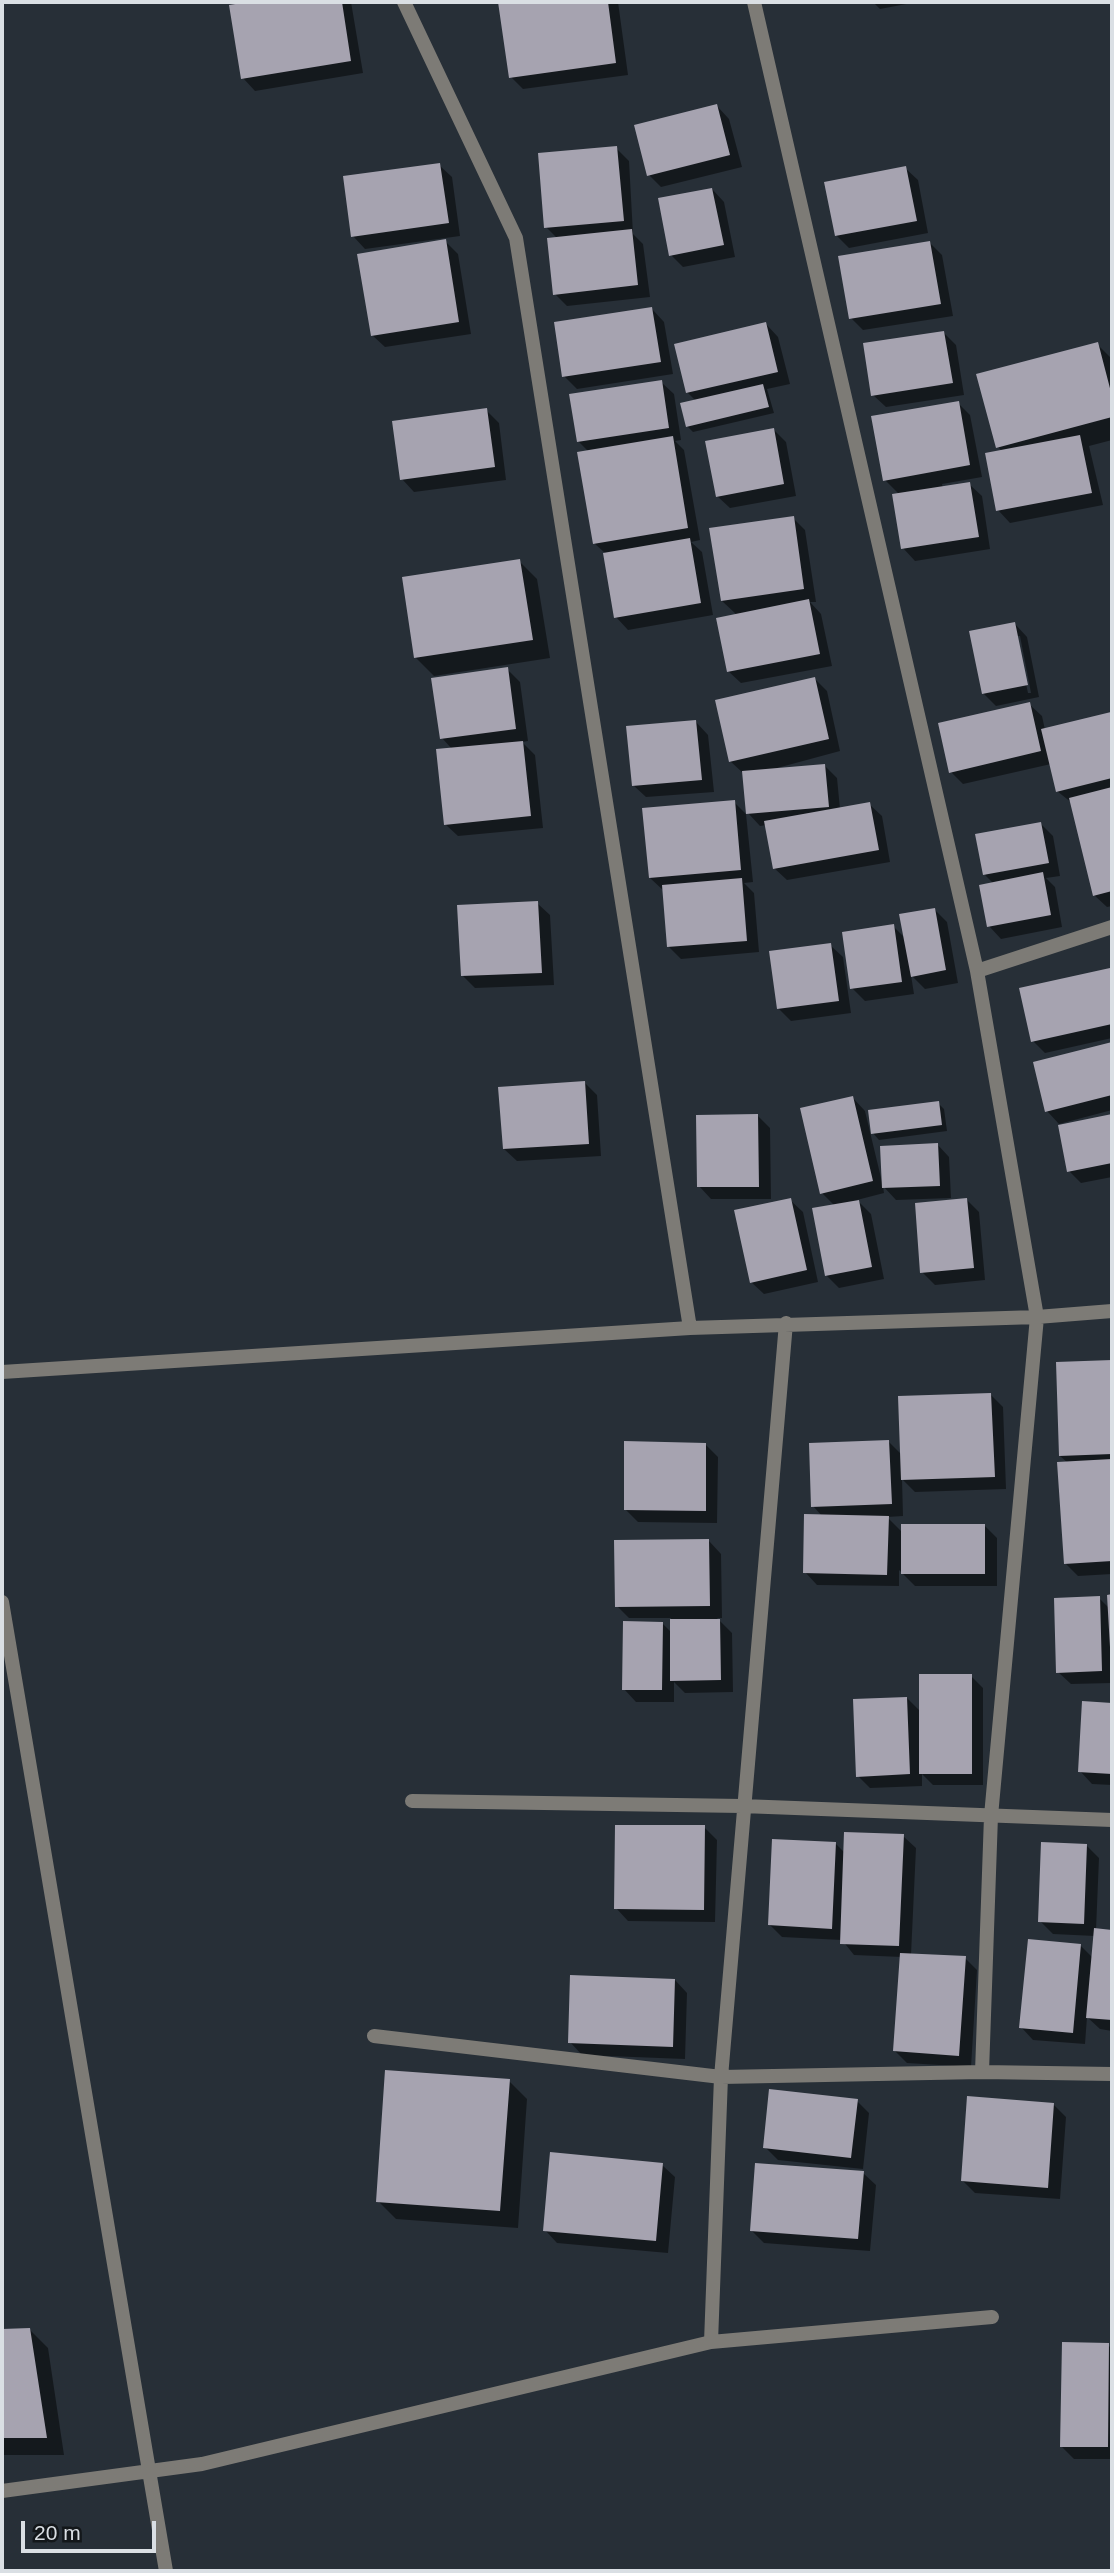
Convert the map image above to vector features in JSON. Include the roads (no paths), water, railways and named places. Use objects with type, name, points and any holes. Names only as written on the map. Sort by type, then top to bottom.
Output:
[{"type":"street","points":[[404,2],[516,238],[690,1328]]},
{"type":"street","points":[[754,2],[976,971],[1037,1317],[991,1816],[982,2072]]},
{"type":"street","points":[[976,971],[1112,927]]},
{"type":"street","points":[[2,1372],[690,1328],[1037,1317],[1112,1311]]},
{"type":"street","points":[[711,2343],[721,2077],[742,1806],[786,1323]]},
{"type":"street","points":[[2,1602],[166,2571]]},
{"type":"street","points":[[412,1801],[742,1806],[1112,1820]]},
{"type":"street","points":[[374,2036],[721,2077],[982,2072],[1112,2074]]},
{"type":"street","points":[[2,2491],[202,2464],[711,2343],[992,2317]]}]
